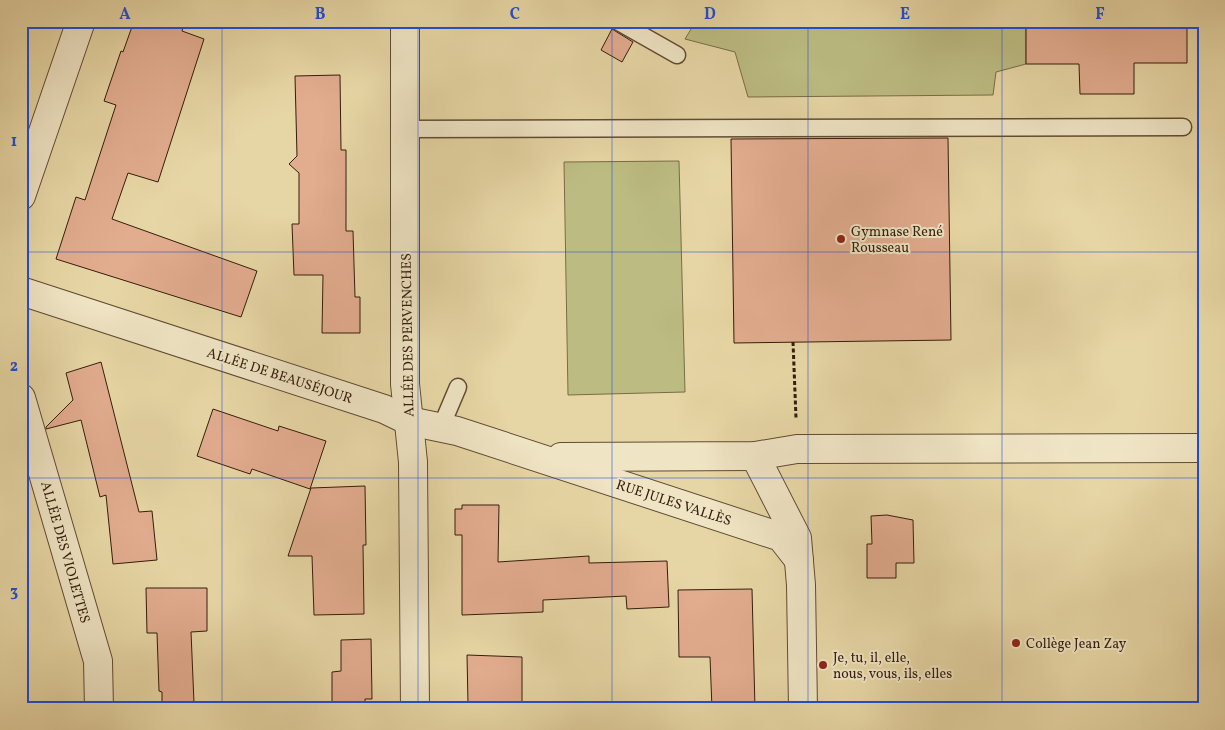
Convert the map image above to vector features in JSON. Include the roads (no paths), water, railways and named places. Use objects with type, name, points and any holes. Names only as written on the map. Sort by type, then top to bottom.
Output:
[{"type":"street","points":[[21,196],[81,21]]},
{"type":"street","name":"ALLÉE DES PERVENCHES","points":[[405,21],[406,384],[413,462],[415,709]]},
{"type":"street","name":"ALLÉE DE BEAUSÉJOUR","points":[[21,291],[384,408],[409,421],[441,427],[539,457]]},
{"type":"street","name":"ALLÉE DES VIOLETTES","points":[[21,398],[98,661],[99,709]]},
{"type":"street","points":[[539,457],[754,456],[797,449],[1204,448]]},
{"type":"street","points":[[754,456],[797,538],[803,709]]},
{"type":"street","name":"RUE JULES VALLÈS","points":[[539,457],[781,537],[799,560]]},
{"type":"lane","points":[[617,21],[677,55]]},
{"type":"lane","points":[[404,129],[1183,127]]},
{"type":"lane","points":[[441,427],[458,387]]},
{"type":"place","name":"Gymnase René Rousseau","points":[[841,239]]},
{"type":"place","name":"Collège Jean Zay","points":[[1016,643]]},
{"type":"place","name":"Je, tu, il, elle, nous, vous, ils, elles","points":[[823,665]]}]
